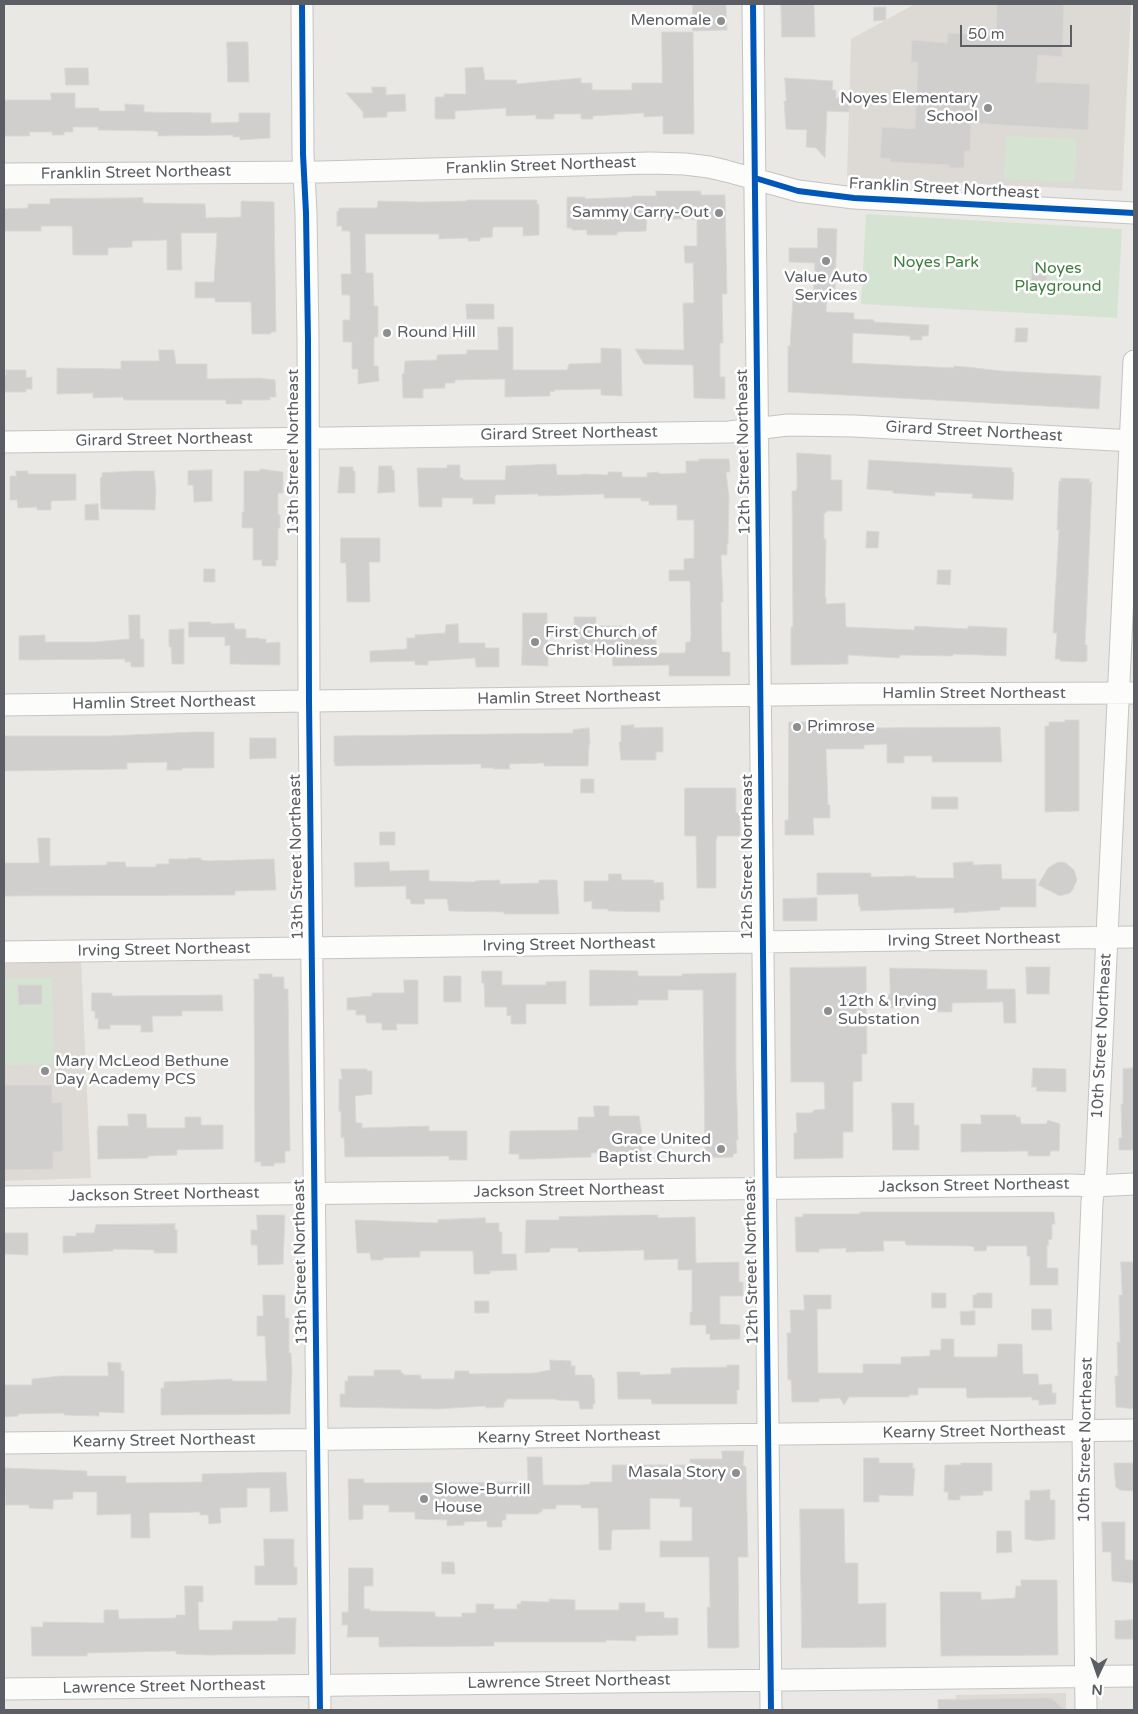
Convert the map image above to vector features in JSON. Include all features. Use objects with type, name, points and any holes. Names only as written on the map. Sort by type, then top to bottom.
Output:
[{"type":"street","name":"13th Street Northeast","points":[[302,4],[306,213],[309,701],[320,1710]]},
{"type":"street","name":"12th Street Northeast","points":[[753,4],[770,1710]]},
{"type":"street","name":"Franklin Street Northeast","points":[[4,174],[304,171],[650,163],[693,165],[755,178],[798,191],[854,198],[1134,213]]},
{"type":"street","name":"10th Street Northeast","points":[[1086,1710],[1083,1431],[1107,938],[1126,693],[1134,361]]},
{"type":"street","name":"Girard Street Northeast","points":[[4,442],[729,432],[788,425],[854,426],[1132,441]]},
{"type":"street","name":"Hamlin Street Northeast","points":[[4,705],[1126,693]]},
{"type":"street","name":"Irving Street Northeast","points":[[4,952],[1134,937]]},
{"type":"street","name":"Jackson Street Northeast","points":[[4,1197],[1094,1186],[1134,1184]]},
{"type":"street","name":"Kearny Street Northeast","points":[[4,1443],[1134,1430]]},
{"type":"street","name":"Lawrence Street Northeast","points":[[4,1689],[1134,1676]]},
{"type":"shaded area","name":"Noyes Elementary School","points":[[915,4],[1131,4],[1122,191],[847,177],[851,39]]},
{"type":"shaded area","name":"Mary McLeod Bethune Day Academy PCS","points":[[81,961],[91,1178],[4,1181],[4,964]]},
{"type":"shaded area","points":[[1066,1693],[1066,1710],[955,1710],[956,1695]]},
{"type":"green space","points":[[1006,136],[1076,139],[1075,182],[1004,179]]},
{"type":"green space","name":"Noyes Park","points":[[866,214],[1122,229],[1117,318],[861,304]]},
{"type":"green space","points":[[52,978],[53,1064],[4,1065],[4,979]]},
{"type":"building","points":[[693,4],[726,4],[727,30],[693,31]]},
{"type":"building","points":[[781,4],[814,4],[815,37],[782,37]]},
{"type":"building","points":[[997,4],[1064,4],[1062,57],[1038,55],[1036,82],[1090,84],[1088,130],[971,123],[970,151],[965,151],[964,168],[949,168],[949,165],[890,162],[891,159],[880,158],[882,127],[915,129],[918,63],[911,62],[912,40],[947,43],[948,33],[996,36]]},
{"type":"building","points":[[874,7],[886,7],[886,20],[874,21]]},
{"type":"building","points":[[662,32],[693,32],[694,134],[663,134],[663,116],[644,117],[644,113],[593,116],[593,119],[581,119],[581,114],[554,114],[554,119],[536,119],[536,115],[506,116],[506,108],[455,111],[455,119],[435,119],[435,97],[444,97],[444,94],[466,94],[465,68],[483,67],[485,80],[517,80],[516,84],[581,78],[581,83],[592,83],[592,90],[632,90],[632,83],[662,83]]},
{"type":"building","points":[[227,42],[248,42],[249,82],[228,82]]},
{"type":"building","points":[[65,68],[88,68],[89,85],[66,85]]},
{"type":"building","points":[[785,78],[833,81],[832,90],[836,90],[836,98],[850,98],[849,112],[827,111],[825,158],[816,148],[806,147],[807,130],[786,129]]},
{"type":"building","points":[[372,87],[386,87],[386,95],[405,94],[406,111],[387,112],[387,117],[363,118],[363,112],[346,93],[372,93]]},
{"type":"building","points":[[51,93],[75,93],[75,108],[99,108],[99,111],[125,111],[125,104],[144,105],[144,112],[211,113],[211,123],[239,122],[239,113],[270,113],[270,138],[240,140],[240,137],[233,137],[233,135],[158,136],[156,131],[98,130],[98,127],[73,127],[73,132],[64,132],[64,135],[52,135],[52,132],[29,132],[30,136],[4,136],[4,100],[51,100]]},
{"type":"building","points":[[656,191],[701,191],[701,195],[725,195],[727,294],[722,294],[723,343],[720,343],[720,377],[725,377],[725,399],[694,398],[693,365],[644,364],[635,349],[684,350],[683,303],[694,303],[693,263],[685,263],[684,246],[697,246],[697,219],[647,219],[646,231],[617,232],[617,235],[587,235],[587,230],[567,228],[567,197],[585,197],[585,199],[656,196]]},
{"type":"building","points":[[143,198],[143,203],[205,204],[206,218],[241,217],[242,201],[274,202],[276,332],[271,332],[271,334],[252,334],[251,302],[215,302],[215,298],[195,298],[195,282],[214,282],[217,233],[181,233],[182,270],[167,270],[167,240],[132,241],[132,247],[108,248],[108,255],[73,255],[72,226],[41,226],[41,231],[4,231],[4,209],[28,208],[28,204],[50,204],[50,199]]},
{"type":"building","points":[[537,200],[539,205],[539,235],[523,236],[523,227],[493,227],[492,237],[480,238],[480,241],[468,241],[468,238],[439,239],[439,234],[365,234],[366,273],[373,273],[374,306],[378,306],[378,337],[374,337],[374,366],[378,366],[379,381],[358,384],[358,369],[352,369],[352,342],[343,342],[343,320],[350,320],[350,295],[342,295],[341,274],[351,274],[350,231],[342,231],[342,226],[337,226],[337,211],[339,211],[339,208],[377,208],[378,201]]},
{"type":"building","points":[[818,228],[837,229],[835,289],[827,289],[826,312],[854,313],[854,319],[874,320],[874,322],[929,325],[928,336],[922,336],[922,340],[910,340],[910,336],[853,333],[852,363],[954,368],[954,366],[1002,371],[1101,376],[1099,409],[788,392],[788,346],[790,346],[793,297],[813,297],[815,263],[789,262],[789,248],[817,248]]},
{"type":"building","points":[[1032,266],[1047,267],[1046,292],[1031,291]]},
{"type":"building","points":[[466,304],[494,304],[494,319],[467,319]]},
{"type":"building","points":[[498,327],[513,327],[513,370],[567,370],[569,364],[601,363],[601,348],[621,349],[622,396],[601,395],[601,389],[554,390],[554,392],[550,391],[550,396],[505,397],[505,379],[455,380],[455,383],[445,383],[445,388],[423,389],[423,398],[403,398],[402,374],[404,374],[405,361],[437,360],[437,355],[467,354],[467,350],[498,350]]},
{"type":"building","points":[[1016,328],[1028,328],[1027,342],[1015,342]]},
{"type":"building","points":[[159,350],[174,350],[176,364],[207,364],[207,379],[260,378],[275,380],[276,397],[270,397],[270,400],[242,400],[242,404],[226,404],[226,400],[124,400],[123,397],[93,398],[93,393],[57,394],[57,368],[121,369],[121,361],[159,361]]},
{"type":"building","points":[[6,370],[26,370],[26,378],[32,377],[32,389],[26,389],[26,392],[4,392],[4,375],[6,375]]},
{"type":"building","points":[[797,453],[831,455],[831,480],[842,480],[842,511],[826,511],[824,513],[824,539],[826,539],[825,598],[826,604],[845,603],[846,627],[914,630],[915,626],[968,629],[968,626],[1007,628],[1006,656],[953,654],[953,656],[900,655],[899,658],[848,655],[848,664],[791,665],[791,627],[793,627],[792,491],[796,491],[797,488]]},
{"type":"building","points":[[699,459],[729,459],[730,472],[726,472],[729,497],[728,544],[727,555],[721,555],[723,602],[721,602],[722,652],[730,652],[730,676],[669,676],[669,665],[613,666],[612,653],[588,653],[588,650],[585,650],[585,646],[575,646],[574,617],[596,617],[596,626],[622,626],[622,632],[628,632],[628,634],[655,633],[657,653],[685,653],[686,642],[690,642],[691,635],[690,581],[669,581],[669,570],[684,570],[684,559],[694,558],[694,520],[677,520],[677,505],[649,505],[649,501],[641,501],[641,498],[604,498],[604,494],[538,496],[538,494],[496,495],[495,504],[473,504],[473,498],[442,498],[442,507],[419,507],[417,468],[447,468],[447,465],[460,465],[460,478],[463,478],[463,480],[505,480],[506,466],[556,464],[557,475],[608,475],[608,472],[622,472],[622,477],[647,477],[647,473],[686,473],[686,461],[699,461]]},
{"type":"building","points":[[869,460],[1012,468],[1012,472],[1014,472],[1013,500],[972,498],[973,494],[935,492],[935,496],[867,489]]},
{"type":"building","points":[[379,466],[392,466],[392,470],[394,470],[395,492],[378,493]]},
{"type":"building","points":[[340,467],[353,467],[353,471],[355,471],[355,493],[338,493]]},
{"type":"building","points":[[261,469],[283,472],[283,493],[278,493],[280,528],[278,528],[278,560],[276,560],[276,566],[262,566],[262,560],[253,560],[253,528],[242,528],[244,471],[259,471]]},
{"type":"building","points":[[212,470],[212,501],[194,502],[193,485],[188,485],[188,471]]},
{"type":"building","points":[[16,471],[28,471],[28,474],[76,474],[76,500],[51,501],[51,510],[37,510],[37,507],[18,508],[17,500],[10,500],[10,476],[16,476]]},
{"type":"building","points":[[154,471],[156,490],[155,510],[101,509],[100,478],[102,473]]},
{"type":"building","points":[[1061,478],[1090,479],[1089,482],[1092,482],[1085,645],[1087,645],[1087,661],[1083,662],[1055,659],[1057,633],[1053,633],[1059,530],[1057,530],[1059,481],[1061,481]]},
{"type":"building","points":[[98,504],[99,520],[85,520],[85,505]]},
{"type":"building","points":[[867,531],[879,532],[878,548],[866,548]]},
{"type":"building","points":[[341,538],[380,538],[380,562],[369,562],[370,602],[347,602],[346,563],[341,563]]},
{"type":"building","points":[[204,569],[215,569],[215,582],[204,582]]},
{"type":"building","points":[[938,570],[951,570],[950,585],[937,584]]},
{"type":"building","name":"First Church of Christ Holiness","points":[[523,613],[547,613],[548,666],[522,665]]},
{"type":"building","points":[[129,615],[140,615],[140,639],[144,639],[144,667],[131,667],[131,662],[125,662],[125,659],[19,660],[19,636],[45,635],[45,642],[94,642],[129,639]]},
{"type":"building","points":[[189,622],[211,622],[211,624],[234,623],[235,629],[246,629],[246,638],[266,639],[266,643],[280,642],[280,665],[230,664],[230,645],[225,646],[225,637],[189,637]]},
{"type":"building","points":[[458,624],[459,643],[485,643],[485,648],[499,648],[499,667],[476,667],[475,658],[428,661],[428,665],[415,665],[415,661],[370,662],[370,651],[407,649],[407,638],[415,638],[415,635],[445,633],[446,625]]},
{"type":"building","points":[[184,629],[184,664],[172,664],[169,630]]},
{"type":"building","points":[[1065,720],[1079,720],[1079,811],[1045,812],[1045,726],[1049,726],[1049,722],[1065,722]]},
{"type":"building","points":[[789,722],[818,722],[818,726],[866,724],[866,728],[1000,727],[1002,762],[932,762],[932,756],[904,756],[904,763],[887,763],[887,744],[864,745],[864,749],[826,749],[830,818],[813,818],[814,835],[785,835],[785,820],[788,820]]},
{"type":"building","points":[[634,725],[634,728],[662,727],[663,752],[656,752],[656,760],[621,760],[619,742],[621,742],[621,726]]},
{"type":"building","points":[[589,728],[588,766],[544,766],[544,763],[509,764],[510,769],[494,769],[481,768],[481,764],[335,766],[334,763],[334,736],[573,733],[573,730]]},
{"type":"building","points":[[214,732],[214,768],[167,770],[167,762],[127,763],[127,769],[4,771],[4,736],[109,736]]},
{"type":"building","points":[[250,738],[276,738],[276,758],[250,759]]},
{"type":"building","points":[[581,779],[594,779],[594,793],[581,793]]},
{"type":"building","points":[[685,788],[736,788],[736,813],[740,813],[740,836],[717,836],[716,888],[697,888],[696,836],[685,836]]},
{"type":"building","points":[[932,797],[958,797],[958,809],[932,809]]},
{"type":"building","points":[[380,832],[395,832],[395,845],[380,845]]},
{"type":"building","points":[[38,838],[50,838],[50,866],[107,865],[107,862],[125,862],[126,867],[156,867],[156,864],[169,864],[169,859],[201,858],[201,860],[208,861],[274,859],[276,890],[235,891],[235,895],[5,896],[4,863],[39,863]]},
{"type":"building","points":[[389,862],[390,871],[429,870],[429,881],[475,882],[500,880],[500,884],[539,883],[539,880],[557,880],[559,914],[449,911],[447,899],[424,899],[425,904],[411,904],[410,899],[406,899],[406,886],[355,887],[354,863]]},
{"type":"building","points":[[973,862],[973,865],[1001,864],[1002,879],[1036,879],[1036,907],[1000,907],[1000,910],[954,913],[954,908],[860,911],[858,894],[817,895],[817,873],[871,873],[871,877],[916,876],[916,878],[954,878],[953,863]]},
{"type":"building","points":[[1061,862],[1066,863],[1074,870],[1077,880],[1070,893],[1060,896],[1038,885],[1048,868]]},
{"type":"building","points":[[609,874],[621,874],[622,880],[654,880],[654,883],[663,882],[664,900],[660,900],[660,912],[592,909],[592,901],[584,902],[584,881],[608,881]]},
{"type":"building","points":[[817,898],[817,921],[783,921],[783,899]]},
{"type":"building","name":"12th & Irving Substation","points":[[866,967],[867,1054],[862,1054],[862,1081],[853,1082],[853,1132],[843,1132],[843,1158],[794,1159],[794,1133],[797,1133],[796,1113],[812,1113],[814,1110],[825,1109],[824,1082],[791,1082],[790,968]]},
{"type":"building","points":[[1026,967],[1050,967],[1049,994],[1027,994]]},
{"type":"building","points":[[890,968],[987,970],[987,989],[1015,989],[1016,1023],[1004,1023],[1003,1002],[952,1003],[952,1012],[938,1012],[938,1005],[890,1008],[887,998],[890,993]]},
{"type":"building","points":[[590,970],[638,971],[638,976],[736,973],[738,1140],[736,1140],[737,1153],[733,1154],[733,1157],[705,1158],[703,990],[668,990],[668,1000],[638,1000],[638,1005],[590,1006]]},
{"type":"building","points":[[482,971],[502,971],[502,985],[546,985],[546,982],[566,981],[566,1004],[526,1004],[526,1024],[511,1024],[511,1015],[507,1016],[507,1007],[485,1007]]},
{"type":"building","points":[[259,974],[272,974],[272,977],[284,977],[284,989],[288,989],[290,1151],[285,1151],[285,1163],[274,1163],[274,1166],[261,1166],[261,1162],[255,1162],[254,979],[259,979]]},
{"type":"building","points":[[444,976],[461,976],[461,1002],[444,1002]]},
{"type":"building","points":[[404,980],[418,980],[418,1024],[396,1024],[397,1030],[382,1030],[382,1023],[368,1023],[366,1022],[366,1015],[356,1015],[356,1010],[347,1010],[347,998],[372,996],[372,993],[404,993]]},
{"type":"building","points":[[18,985],[42,985],[42,1004],[19,1005]]},
{"type":"building","points":[[92,993],[112,993],[112,996],[222,995],[223,1011],[182,1011],[182,1016],[152,1016],[153,1032],[141,1032],[141,1025],[110,1025],[110,1029],[98,1029],[98,1018],[95,1019],[95,1011],[92,1011]]},
{"type":"building","points":[[1033,1068],[1066,1069],[1066,1092],[1036,1091],[1037,1087],[1032,1087]]},
{"type":"building","points":[[1134,1068],[1134,1150],[1119,1150],[1119,1138],[1122,1138],[1123,1069]]},
{"type":"building","points":[[341,1069],[367,1069],[367,1071],[372,1071],[372,1094],[355,1096],[356,1123],[362,1123],[362,1128],[429,1126],[429,1131],[467,1131],[467,1160],[449,1160],[449,1156],[345,1157],[344,1137],[341,1138],[341,1111],[339,1112],[339,1079],[342,1079]]},
{"type":"building","points":[[4,1085],[52,1085],[52,1103],[62,1102],[63,1151],[53,1152],[53,1169],[4,1170]]},
{"type":"building","points":[[892,1103],[914,1103],[914,1125],[919,1125],[919,1150],[893,1150]]},
{"type":"building","points":[[594,1106],[609,1106],[609,1116],[639,1116],[642,1134],[642,1161],[622,1161],[622,1153],[591,1153],[591,1157],[532,1159],[519,1159],[519,1154],[509,1154],[510,1131],[578,1130],[578,1117],[594,1117]]},
{"type":"building","points":[[128,1114],[146,1114],[147,1128],[185,1128],[185,1117],[201,1117],[201,1125],[223,1125],[223,1149],[177,1150],[177,1155],[148,1156],[148,1158],[98,1159],[98,1126],[128,1126]]},
{"type":"building","points":[[981,1115],[1016,1115],[1016,1117],[1020,1117],[1021,1124],[1046,1124],[1048,1120],[1060,1124],[1059,1151],[1050,1151],[1050,1156],[1028,1156],[1028,1151],[961,1152],[961,1124],[981,1124]]},
{"type":"building","points":[[860,1212],[1054,1212],[1055,1224],[1052,1224],[1052,1239],[1048,1240],[1049,1245],[1047,1245],[1047,1268],[1058,1268],[1058,1285],[1030,1285],[1030,1256],[1027,1256],[1027,1246],[987,1246],[986,1251],[974,1251],[974,1247],[970,1246],[906,1245],[905,1241],[883,1241],[884,1251],[846,1252],[846,1248],[819,1249],[819,1252],[796,1252],[795,1217],[803,1217],[803,1214],[860,1214]]},
{"type":"building","points":[[257,1215],[285,1215],[283,1264],[258,1265],[257,1245],[251,1245],[251,1230],[257,1230]]},
{"type":"building","points":[[658,1215],[658,1218],[695,1217],[696,1263],[739,1262],[739,1282],[743,1282],[743,1296],[720,1296],[720,1324],[740,1325],[740,1339],[710,1340],[710,1334],[706,1334],[706,1325],[690,1325],[690,1312],[692,1312],[692,1270],[678,1270],[678,1259],[644,1260],[644,1250],[578,1252],[578,1248],[550,1248],[550,1252],[525,1253],[526,1220],[559,1220],[559,1217]]},
{"type":"building","points":[[485,1218],[486,1223],[499,1223],[499,1232],[502,1232],[502,1254],[516,1254],[517,1270],[490,1271],[490,1274],[474,1274],[473,1251],[420,1251],[420,1257],[383,1258],[383,1260],[371,1260],[370,1253],[357,1253],[355,1220],[438,1223],[438,1220]]},
{"type":"building","points":[[175,1224],[175,1230],[177,1230],[177,1253],[154,1253],[154,1250],[113,1249],[113,1251],[63,1253],[63,1236],[76,1236],[76,1233],[94,1233],[96,1225]]},
{"type":"building","points":[[4,1233],[28,1233],[28,1255],[4,1254]]},
{"type":"building","points":[[1121,1262],[1134,1262],[1134,1409],[1116,1407],[1115,1376],[1118,1376],[1117,1342],[1120,1342],[1119,1295],[1122,1295]]},
{"type":"building","points":[[932,1293],[946,1293],[946,1308],[932,1308]]},
{"type":"building","points":[[977,1293],[992,1293],[992,1308],[973,1308],[973,1295],[977,1295]]},
{"type":"building","points":[[263,1295],[285,1295],[285,1318],[289,1318],[289,1353],[291,1353],[292,1370],[290,1414],[161,1415],[161,1388],[164,1388],[164,1382],[232,1379],[232,1381],[267,1381],[265,1336],[257,1336],[257,1316],[263,1316]]},
{"type":"building","points":[[804,1295],[831,1295],[831,1309],[817,1309],[818,1373],[863,1373],[863,1364],[901,1364],[901,1357],[930,1356],[930,1350],[941,1350],[941,1339],[954,1339],[954,1357],[997,1357],[998,1344],[1022,1344],[1023,1374],[1038,1374],[1039,1385],[1052,1384],[1052,1393],[1056,1393],[1056,1404],[1039,1405],[1039,1400],[1032,1400],[1032,1397],[967,1398],[966,1388],[918,1388],[918,1395],[909,1395],[909,1397],[849,1397],[844,1405],[840,1398],[819,1399],[819,1402],[792,1402],[791,1380],[788,1380],[787,1333],[791,1333],[790,1310],[804,1310]]},
{"type":"building","points":[[475,1301],[489,1301],[489,1313],[475,1313]]},
{"type":"building","points":[[1032,1309],[1051,1309],[1052,1330],[1032,1330]]},
{"type":"building","points":[[975,1311],[975,1325],[961,1325],[960,1312]]},
{"type":"building","points":[[550,1360],[571,1361],[571,1366],[575,1366],[575,1375],[592,1375],[592,1378],[594,1378],[595,1404],[593,1404],[593,1409],[580,1409],[579,1401],[556,1399],[506,1399],[504,1407],[486,1408],[486,1406],[437,1409],[340,1407],[340,1394],[345,1394],[345,1381],[348,1381],[348,1376],[374,1376],[374,1370],[401,1370],[401,1373],[404,1375],[421,1375],[421,1379],[454,1379],[455,1371],[469,1371],[469,1374],[534,1373],[550,1370]]},
{"type":"building","points":[[108,1362],[121,1363],[121,1371],[124,1371],[124,1413],[99,1412],[99,1416],[64,1415],[64,1413],[18,1414],[18,1416],[4,1417],[4,1385],[32,1385],[32,1379],[60,1376],[108,1376]]},
{"type":"building","points":[[727,1365],[739,1365],[737,1404],[652,1404],[651,1399],[618,1399],[617,1372],[640,1372],[640,1375],[671,1374],[671,1368],[727,1367]]},
{"type":"building","points":[[722,1451],[744,1451],[743,1465],[746,1467],[748,1557],[738,1557],[739,1647],[735,1648],[708,1648],[707,1607],[710,1607],[709,1557],[660,1557],[660,1541],[692,1541],[692,1507],[680,1507],[680,1499],[650,1498],[650,1529],[612,1530],[611,1550],[599,1550],[598,1508],[581,1508],[581,1505],[556,1505],[556,1509],[542,1509],[542,1512],[539,1512],[539,1514],[506,1514],[506,1520],[502,1520],[502,1527],[487,1527],[487,1521],[464,1522],[464,1525],[447,1526],[447,1520],[415,1519],[415,1512],[389,1512],[389,1505],[363,1505],[363,1519],[349,1520],[348,1479],[364,1479],[364,1483],[528,1482],[527,1457],[542,1457],[543,1485],[581,1485],[590,1484],[590,1482],[612,1482],[612,1465],[690,1465],[690,1459],[722,1459]]},
{"type":"building","points":[[864,1458],[879,1458],[879,1463],[913,1463],[913,1469],[915,1468],[913,1496],[879,1495],[879,1502],[864,1502]]},
{"type":"building","points":[[961,1463],[992,1463],[992,1491],[983,1491],[983,1495],[960,1496],[960,1500],[948,1500],[948,1492],[944,1492],[945,1465],[961,1465]]},
{"type":"building","points":[[1114,1463],[1134,1463],[1134,1491],[1120,1490],[1116,1487]]},
{"type":"building","points":[[4,1468],[87,1471],[87,1476],[126,1476],[126,1483],[202,1482],[202,1474],[286,1472],[288,1511],[270,1512],[270,1488],[247,1488],[247,1507],[220,1508],[221,1523],[209,1524],[208,1515],[200,1515],[200,1512],[149,1513],[150,1538],[131,1538],[131,1514],[97,1515],[97,1492],[73,1492],[73,1499],[53,1500],[53,1509],[29,1508],[29,1505],[6,1505]]},
{"type":"building","points":[[1050,1490],[1050,1500],[1055,1500],[1055,1539],[1037,1541],[1025,1539],[1025,1500],[1030,1500],[1030,1491]]},
{"type":"building","points":[[800,1509],[844,1509],[845,1563],[858,1563],[858,1604],[886,1603],[886,1647],[802,1648]]},
{"type":"building","points":[[1102,1522],[1125,1522],[1125,1560],[1134,1560],[1134,1581],[1132,1583],[1112,1581],[1111,1552],[1103,1552]]},
{"type":"building","points":[[997,1531],[1011,1531],[1012,1552],[997,1553]]},
{"type":"building","points":[[264,1539],[294,1539],[294,1567],[297,1567],[297,1584],[255,1585],[255,1566],[264,1566]]},
{"type":"building","points":[[442,1562],[454,1562],[455,1574],[442,1574]]},
{"type":"building","points":[[349,1568],[373,1568],[373,1586],[364,1586],[364,1609],[370,1609],[370,1611],[435,1612],[437,1617],[462,1617],[462,1613],[476,1613],[476,1604],[494,1604],[494,1609],[517,1609],[517,1604],[521,1604],[521,1601],[549,1602],[549,1599],[575,1600],[575,1610],[619,1610],[619,1603],[645,1603],[645,1612],[664,1612],[664,1618],[678,1618],[678,1635],[636,1636],[636,1641],[494,1642],[494,1646],[379,1647],[379,1637],[347,1637],[348,1625],[342,1625],[342,1612],[348,1612]]},
{"type":"building","points":[[1021,1580],[1057,1580],[1058,1655],[941,1656],[940,1592],[981,1592],[981,1600],[1015,1598],[1016,1586],[1021,1586]]},
{"type":"building","points":[[185,1586],[203,1586],[203,1602],[198,1602],[199,1630],[232,1630],[233,1621],[278,1621],[278,1618],[296,1618],[295,1654],[206,1655],[176,1654],[176,1651],[87,1653],[87,1656],[32,1656],[31,1627],[43,1627],[43,1622],[104,1623],[104,1610],[118,1610],[119,1619],[176,1618],[176,1615],[185,1615]]},
{"type":"building","points":[[1133,1620],[1133,1639],[1115,1639],[1115,1621]]},
{"type":"building","points":[[1052,1699],[1065,1710],[938,1710],[938,1700]]},
{"type":"cycle path","points":[[302,4],[303,154],[308,340],[309,701],[320,1710]]},
{"type":"cycle path","points":[[753,4],[771,1710]]},
{"type":"cycle path","points":[[755,178],[798,191],[854,198],[1134,213]]},
{"type":"place","name":"Menomale","points":[[721,21]]},
{"type":"place","name":"Noyes Elementary School","points":[[988,108]]},
{"type":"place","name":"Sammy Carry-Out","points":[[719,213]]},
{"type":"place","name":"Value Auto Services","points":[[826,261]]},
{"type":"place","name":"Round Hill","points":[[387,333]]},
{"type":"place","name":"First Church of Christ Holiness","points":[[535,642]]},
{"type":"place","name":"Primrose","points":[[797,727]]},
{"type":"place","name":"12th & Irving Substation","points":[[828,1011]]},
{"type":"place","name":"Mary McLeod Bethune Day Academy PCS","points":[[45,1071]]},
{"type":"place","name":"Grace United Baptist Church","points":[[721,1149]]},
{"type":"place","name":"Masala Story","points":[[736,1473]]},
{"type":"place","name":"Slowe-Burrill House","points":[[424,1499]]},
{"type":"park label","name":"Noyes Playground","points":[[1058,278]]}]
